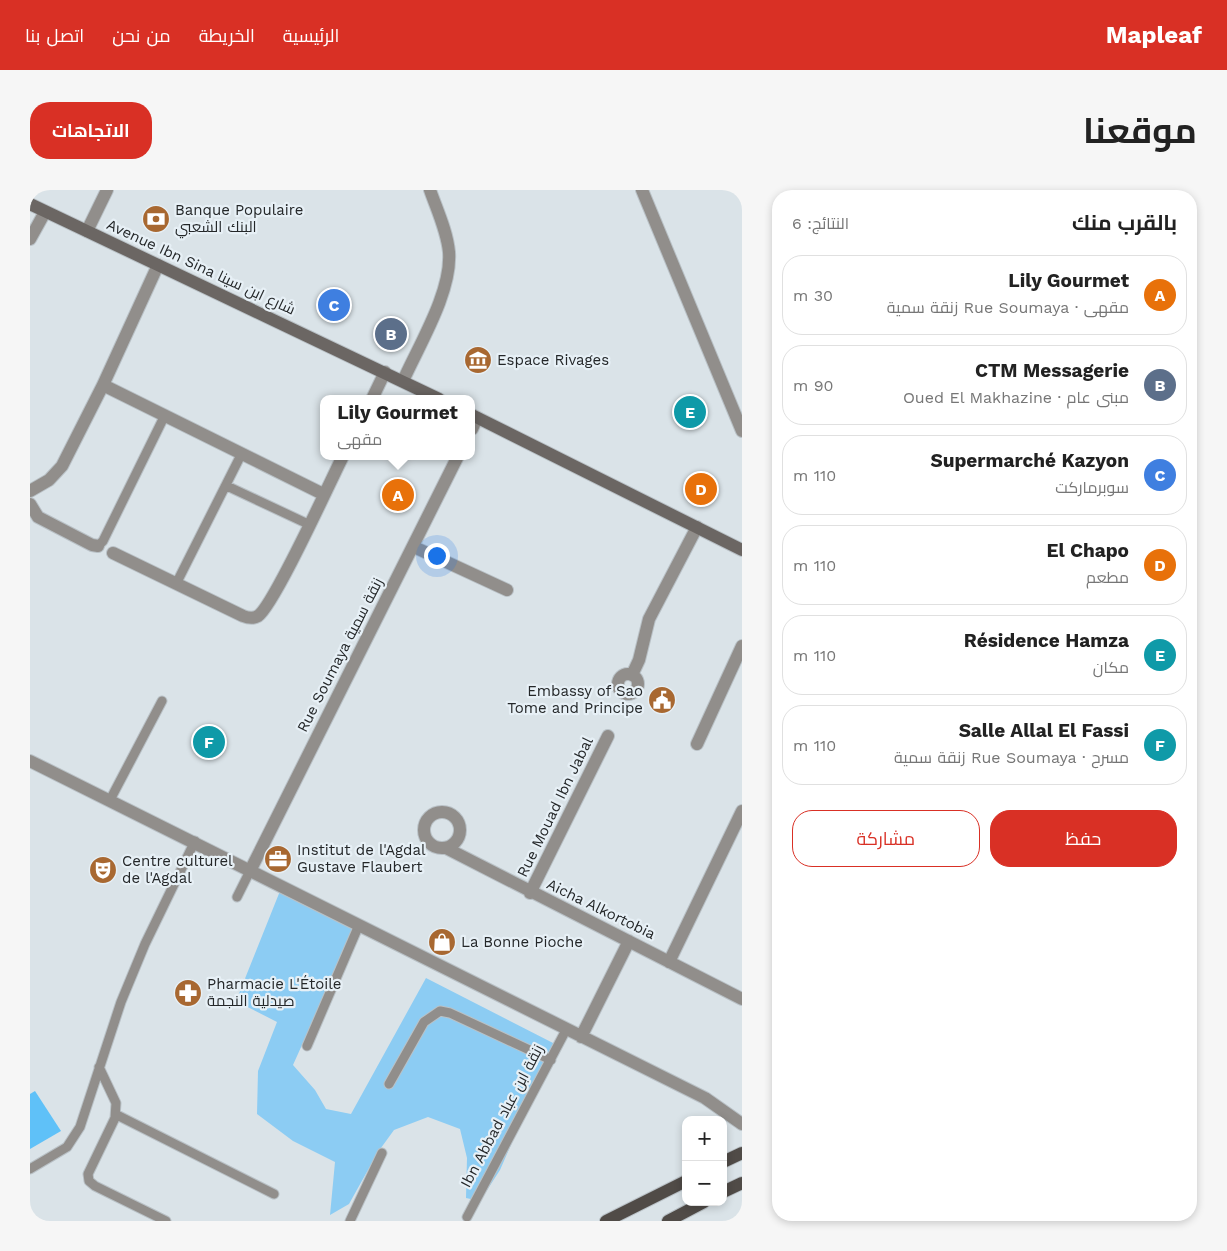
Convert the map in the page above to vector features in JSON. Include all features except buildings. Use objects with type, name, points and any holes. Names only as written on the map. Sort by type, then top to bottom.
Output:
[{"type":"main road","name":"Avenue Ibn Sina شارع ابن سينا","points":[[30,204],[431,395]]},
{"type":"main road","points":[[475,420],[742,550]]},
{"type":"main road","points":[[725,1161],[742,1153]]},
{"type":"main road","points":[[606,1221],[682,1183]]},
{"type":"main road","points":[[727,1190],[742,1183]]},
{"type":"main road","points":[[668,1221],[696,1206]]},
{"type":"street","points":[[87,231],[107,190]]},
{"type":"street","points":[[403,381],[434,313],[448,267],[446,238],[430,190]]},
{"type":"street","points":[[642,190],[742,431]]},
{"type":"street","points":[[30,238],[46,212]]},
{"type":"street","points":[[30,491],[49,480],[62,466],[158,265]]},
{"type":"street","points":[[374,395],[385,372]]},
{"type":"street","points":[[102,385],[323,494]]},
{"type":"street","points":[[113,553],[243,616],[251,618],[258,616],[267,605],[341,460]]},
{"type":"street","name":"Rue Soumaya زنقة سمية","points":[[251,869],[456,460]]},
{"type":"street","points":[[30,504],[38,517],[92,545],[98,546]]},
{"type":"street","points":[[632,675],[649,619],[697,527]]},
{"type":"street","points":[[414,547],[507,590]]},
{"type":"street","points":[[696,744],[742,646]]},
{"type":"street","name":"Rue Mouad Ibn Jabal","points":[[530,892],[608,736]]},
{"type":"street","points":[[30,761],[195,841],[566,1030],[705,1098],[742,1124]]},
{"type":"street","points":[[669,962],[742,811]]},
{"type":"street","name":"Aicha Alkortobia","points":[[446,848],[742,999]]},
{"type":"street","points":[[580,1037],[629,941]]},
{"type":"lane","points":[[98,546],[103,541],[165,416]]},
{"type":"lane","points":[[176,584],[242,453]]},
{"type":"lane","points":[[227,486],[308,524]]},
{"type":"lane","points":[[110,800],[162,701]]},
{"type":"lane","points":[[30,1170],[58,1154],[73,1139],[80,1127],[121,1002],[145,944],[195,841]]},
{"type":"lane","points":[[237,897],[251,869]]},
{"type":"lane","points":[[307,1046],[359,925]]},
{"type":"lane","points":[[389,1084],[424,1022],[440,1011],[450,1013],[551,1060]]},
{"type":"lane","name":"Ibn Abbad زنقة ابن عباد","points":[[467,1217],[566,1030]]},
{"type":"lane","points":[[99,1067],[116,1103],[116,1115],[88,1174],[89,1181],[166,1221]]},
{"type":"lane","points":[[116,1115],[274,1194]]},
{"type":"lane","points":[[350,1221],[382,1153]]},
{"type":"shaded area","points":[[280,891],[354,929],[293,1065],[315,1090],[326,1109],[351,1114],[426,978],[555,1044],[500,1170],[480,1201],[466,1198],[467,1158],[460,1129],[428,1117],[394,1130],[378,1152],[349,1204],[330,1215],[335,1162],[293,1141],[257,1114],[258,1071],[277,1022],[236,1001]]},
{"type":"shaded area","points":[[35,1091],[61,1131],[30,1149],[30,1094]]},
{"type":"place","name":"Banque Populaire البنك الشعبي","points":[[156,219]]},
{"type":"place","name":"Supermarché Kazyon","points":[[334,305]]},
{"type":"place","name":"CTM Messagerie","points":[[391,334]]},
{"type":"place","name":"Espace Rivages","points":[[478,360]]},
{"type":"place","name":"Résidence Hamza","points":[[690,412]]},
{"type":"place","name":"El Chapo","points":[[701,489]]},
{"type":"place","name":"Lily Gourmet","points":[[398,495]]},
{"type":"place","name":"Embassy of Sao Tome and Principe","points":[[662,700]]},
{"type":"place","name":"Salle Allal El Fassi","points":[[209,742]]},
{"type":"place","name":"Institut de l'Agdal Gustave Flaubert","points":[[278,859]]},
{"type":"place","name":"Centre culturel de l'Agdal","points":[[103,870]]},
{"type":"place","name":"La Bonne Pioche","points":[[442,942]]},
{"type":"place","name":"Pharmacie L'Étoile صيدلية النجمة","points":[[188,993]]}]
